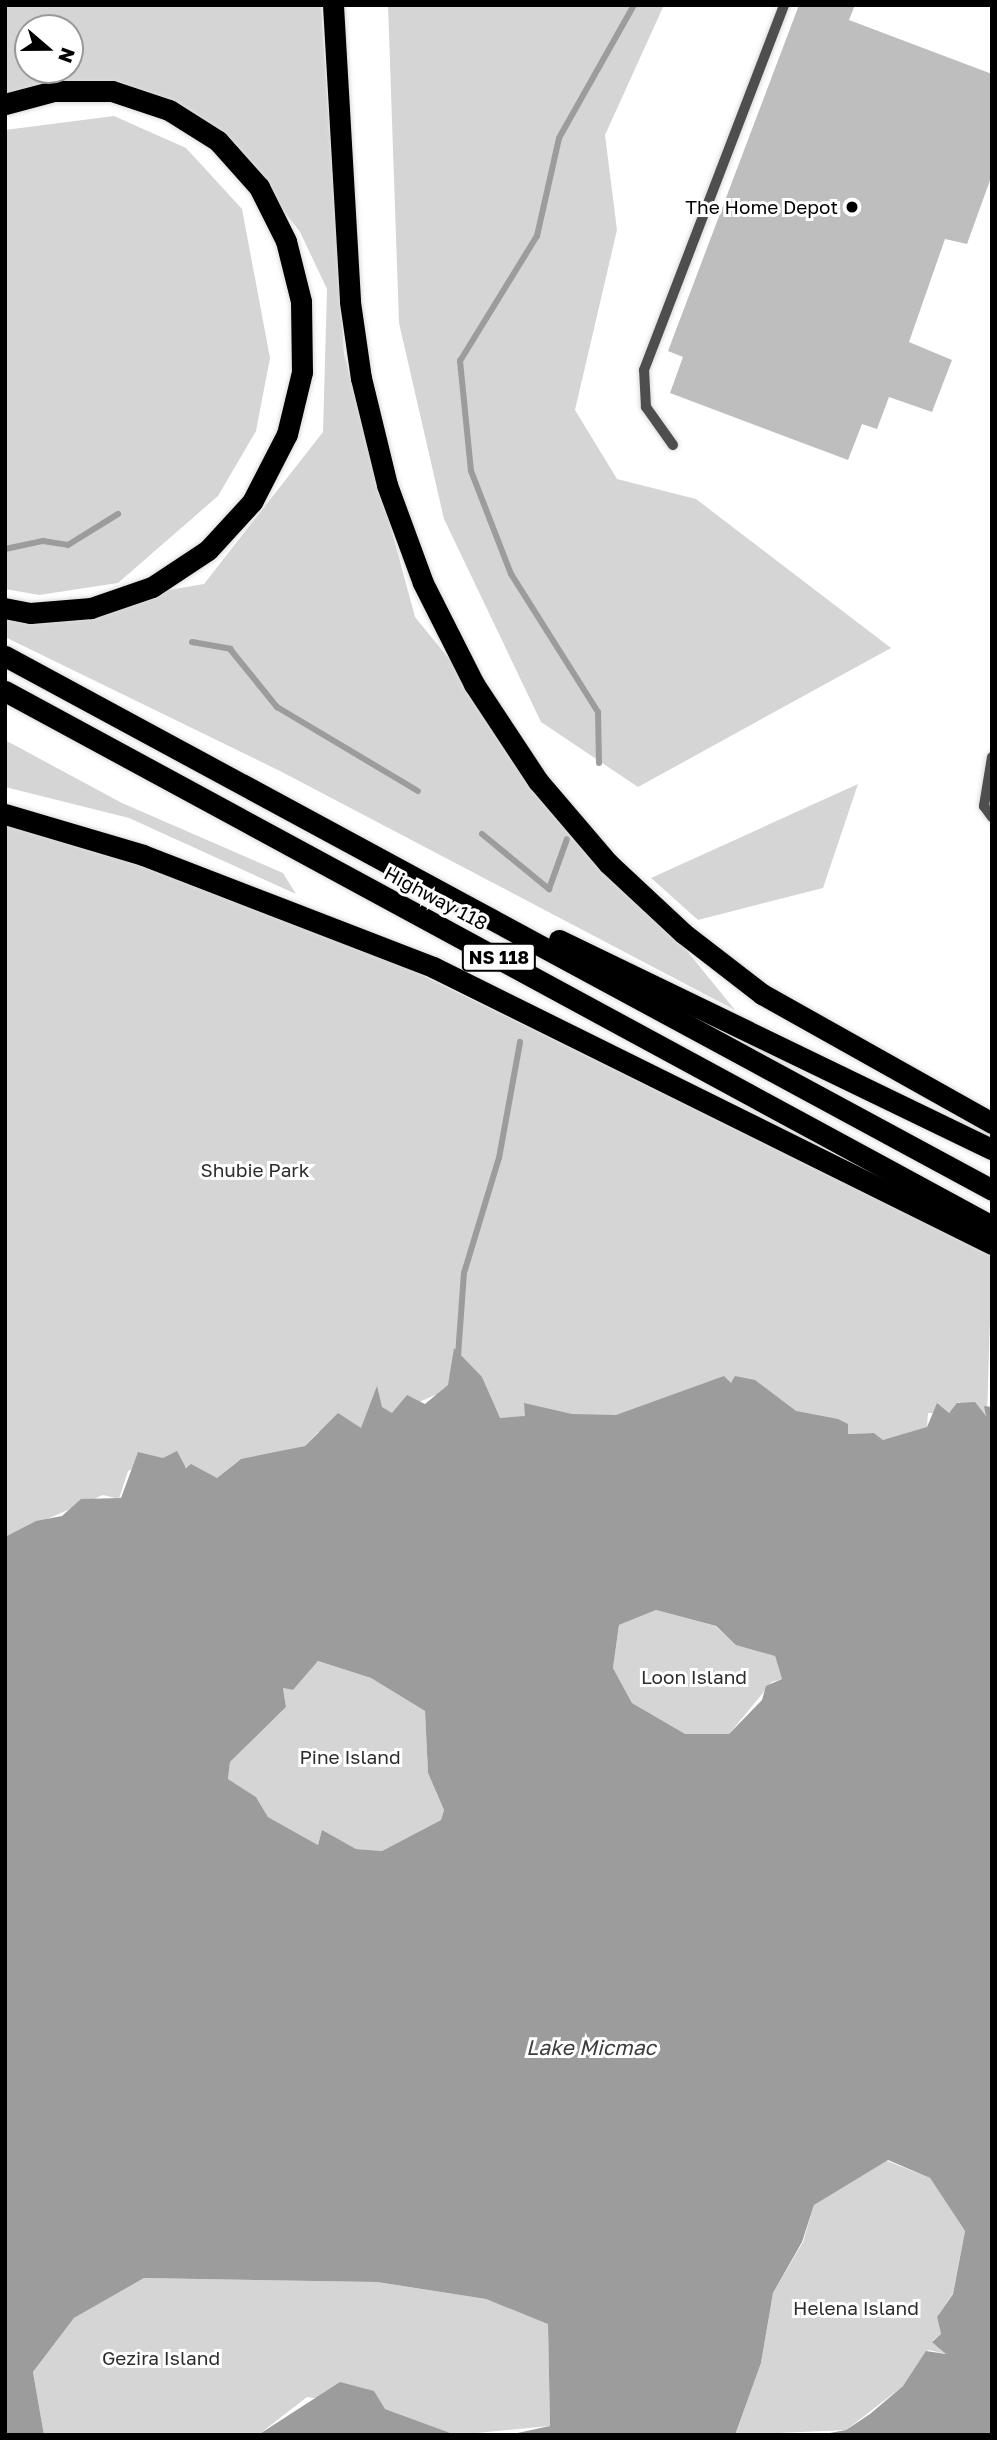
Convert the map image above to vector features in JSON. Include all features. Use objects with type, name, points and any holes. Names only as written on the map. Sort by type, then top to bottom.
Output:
[{"type":"highway","points":[[333,5],[350,302],[361,378],[387,485],[423,583],[474,684],[538,781],[608,863],[682,933],[762,994],[992,1123]]},
{"type":"highway","points":[[5,104],[54,91],[112,92],[169,110],[218,141],[259,187],[286,241],[301,301],[302,372],[287,434],[252,502],[208,550],[152,587],[91,608],[30,613],[5,608]]},
{"type":"highway","name":"Highway 118","points":[[5,656],[992,1190]]},
{"type":"highway","name":"Highway 118","points":[[5,691],[992,1226]]},
{"type":"highway","points":[[128,724],[253,776],[741,1032],[992,1149]]},
{"type":"highway","points":[[5,814],[143,855],[433,967],[992,1244]]},
{"type":"lane","points":[[673,445],[646,407],[644,370],[784,5]]},
{"type":"lane","points":[[992,757],[984,806],[992,817]]},
{"type":"green space","points":[[5,5],[321,5],[344,354],[415,617],[735,1010],[280,771],[5,637],[5,618],[204,584],[323,432],[327,289],[300,232],[269,192],[177,104],[124,84],[64,86],[5,102]]},
{"type":"green space","points":[[388,5],[664,5],[605,135],[617,230],[575,410],[617,479],[696,499],[891,648],[638,787],[541,722],[444,519],[399,323]]},
{"type":"green space","points":[[114,116],[186,148],[242,209],[270,358],[256,431],[218,496],[118,583],[39,595],[5,589],[5,130]]},
{"type":"green space","points":[[5,740],[122,803],[283,873],[296,894],[129,818],[5,787]]},
{"type":"green space","points":[[858,784],[823,888],[698,920],[651,878]]},
{"type":"green space","name":"Shubie Park","points":[[5,812],[228,880],[992,1255],[987,1416],[959,1402],[949,1413],[928,1413],[927,1427],[916,1434],[883,1440],[874,1433],[848,1434],[556,1461],[435,1395],[361,1428],[318,1432],[305,1446],[238,1461],[217,1478],[159,1457],[128,1471],[119,1499],[103,1495],[5,1537]]},
{"type":"green space","name":"Loon Island","points":[[656,1610],[715,1626],[731,1640],[775,1656],[782,1679],[772,1682],[729,1734],[686,1735],[632,1703],[613,1668],[619,1625]]},
{"type":"green space","name":"Pine Island","points":[[318,1661],[371,1678],[425,1711],[428,1773],[444,1810],[441,1820],[382,1851],[356,1849],[322,1831],[318,1845],[268,1817],[256,1797],[228,1779],[230,1762],[286,1707],[283,1688],[293,1690]]},
{"type":"green space","name":"Helena Island","points":[[885,2160],[930,2178],[965,2231],[953,2293],[937,2317],[941,2334],[932,2341],[947,2354],[928,2350],[903,2386],[846,2430],[735,2435],[761,2363],[773,2293],[803,2242],[814,2205]]},
{"type":"green space","name":"Gezira Island","points":[[144,2278],[377,2282],[486,2299],[548,2323],[550,2426],[456,2435],[385,2409],[307,2397],[258,2435],[44,2435],[33,2372],[74,2318]]},
{"type":"water","name":"Lake Micmac","points":[[454,1348],[482,1377],[500,1418],[525,1416],[524,1403],[572,1414],[616,1415],[724,1376],[731,1383],[735,1376],[755,1380],[796,1411],[838,1419],[848,1424],[848,1434],[874,1433],[883,1440],[927,1427],[937,1403],[949,1413],[957,1403],[975,1402],[986,1416],[984,1406],[992,1407],[992,2435],[819,2435],[846,2430],[870,2414],[903,2386],[926,2351],[946,2354],[932,2342],[941,2334],[937,2317],[953,2294],[965,2231],[930,2178],[888,2160],[814,2205],[802,2242],[773,2293],[761,2363],[735,2435],[508,2435],[550,2426],[548,2324],[486,2299],[377,2282],[144,2278],[74,2318],[33,2372],[44,2435],[5,2435],[5,1537],[36,1521],[62,1516],[81,1499],[121,1498],[138,1452],[163,1458],[177,1451],[186,1468],[191,1464],[217,1478],[241,1459],[305,1446],[338,1413],[361,1428],[377,1386],[382,1407],[392,1413],[407,1395],[425,1404],[448,1385]],"holes":[[[656,1610],[716,1626],[736,1645],[775,1656],[782,1679],[766,1686],[762,1700],[729,1734],[685,1734],[632,1703],[613,1668],[619,1625]],[[318,1661],[371,1678],[425,1711],[428,1773],[444,1810],[441,1820],[382,1851],[356,1849],[322,1830],[318,1845],[268,1817],[256,1797],[228,1779],[230,1762],[286,1707],[283,1688],[293,1690]]]},
{"type":"water","points":[[340,2382],[374,2391],[385,2409],[456,2435],[258,2435]]},
{"type":"building","name":"The Home Depot","points":[[799,5],[855,5],[849,20],[992,74],[992,175],[967,244],[945,239],[909,342],[952,360],[932,412],[889,397],[877,429],[862,424],[848,460],[670,393],[683,357],[668,351]]},
{"type":"waterway","points":[[599,763],[598,712],[511,574],[471,471],[460,361],[537,236],[559,138],[634,5]]},
{"type":"waterway","points":[[5,549],[43,541],[68,545],[118,514]]},
{"type":"waterway","points":[[192,642],[230,649],[277,707],[418,791]]},
{"type":"waterway","points":[[482,834],[549,889],[567,839]]},
{"type":"waterway","points":[[458,1356],[464,1273],[499,1158],[520,1042]]},
{"type":"place","name":"The Home Depot","points":[[852,207]]}]
